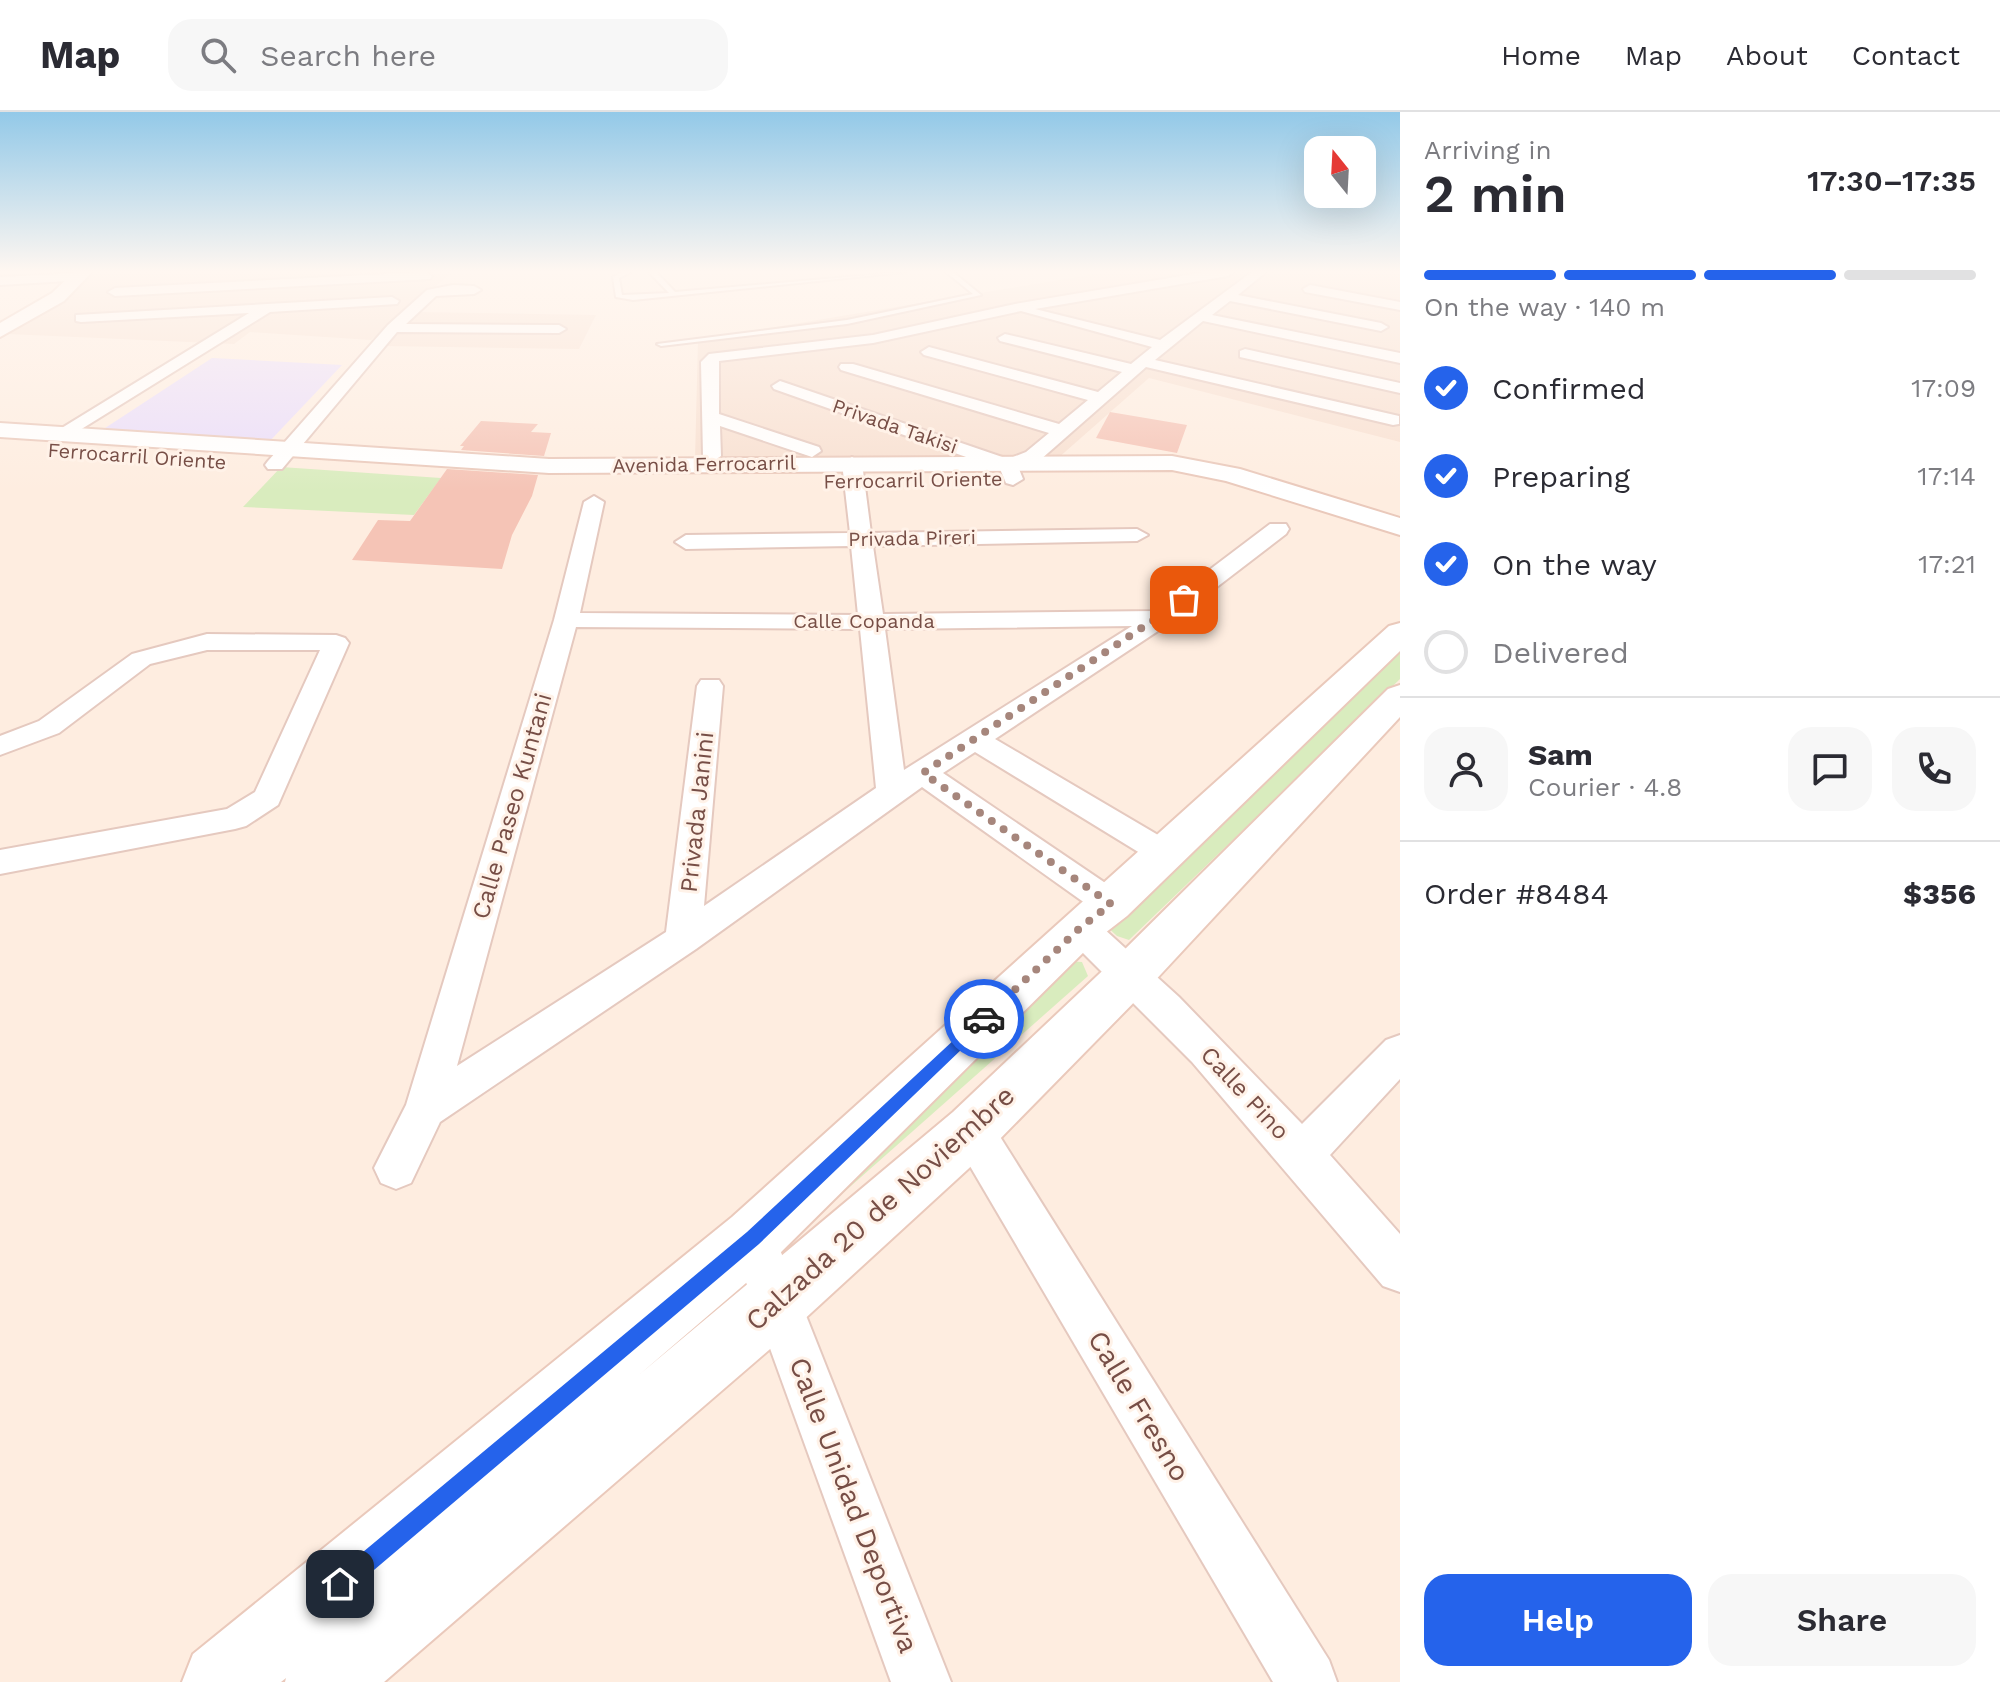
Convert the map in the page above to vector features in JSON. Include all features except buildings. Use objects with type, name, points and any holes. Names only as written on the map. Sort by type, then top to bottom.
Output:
[{"type":"main road","points":[[0,430],[89,436],[282,457]]},
{"type":"main road","name":"Ferrocarril Oriente","points":[[0,447],[282,457],[416,466],[544,482],[602,483],[853,472],[1011,472],[1170,480],[1199,483],[1400,543]]},
{"type":"main road","points":[[1292,512],[1400,527]]},
{"type":"main road","points":[[221,1682],[753,1238],[1400,633]]},
{"type":"main road","name":"Calzada 20 de Noviembre","points":[[324,1682],[777,1302],[972,1130],[1132,973],[1400,696]]},
{"type":"street","points":[[89,436],[214,345]]},
{"type":"street","points":[[61,434],[216,345]]},
{"type":"street","points":[[282,457],[378,345]]},
{"type":"street","points":[[712,456],[709,362],[714,357],[818,345]]},
{"type":"street","points":[[1040,345],[1392,422]]},
{"type":"street","points":[[1011,472],[1163,345]]},
{"type":"street","points":[[1339,345],[1400,358]]},
{"type":"street","points":[[929,352],[1100,398]]},
{"type":"street","points":[[1245,354],[1400,388]]},
{"type":"street","points":[[847,367],[1063,431]]},
{"type":"street","name":"Privada Takisi","points":[[780,386],[1011,472]]},
{"type":"street","points":[[119,399],[139,401]]},
{"type":"street","points":[[710,417],[812,451]]},
{"type":"street","points":[[853,472],[892,792]]},
{"type":"street","name":"Calle Paseo Kuntani","points":[[396,1168],[425,1109],[566,620],[602,483]]},
{"type":"street","points":[[425,1109],[683,939],[892,792],[1161,618],[1292,512]]},
{"type":"street","name":"Privada Pireri","points":[[686,542],[1137,535]]},
{"type":"street","name":"Calle Copanda","points":[[566,620],[873,622],[1161,618]]},
{"type":"street","points":[[0,746],[49,727],[141,659],[180,647],[207,642],[336,643],[267,798],[235,818],[0,862]]},
{"type":"street","name":"Privada Janini","points":[[683,939],[710,686]]},
{"type":"street","points":[[976,740],[1164,853]]},
{"type":"street","points":[[923,773],[1096,916]]},
{"type":"street","name":"Calle Pino","points":[[1096,916],[1132,973],[1302,1154],[1400,1269]]},
{"type":"street","points":[[1302,1154],[1400,1052]]},
{"type":"street","name":"Calle Fresno","points":[[972,1130],[1307,1682]]},
{"type":"street","name":"Calle Unidad Deportiva","points":[[753,1238],[921,1682]]},
{"type":"shaded area","points":[[385,345],[581,345],[579,349]]},
{"type":"shaded area","points":[[698,345],[1400,345],[1400,442],[1149,378],[1057,459],[695,459]]},
{"type":"shaded area","points":[[212,358],[342,365],[267,444],[96,434]]},
{"type":"green space","points":[[281,467],[441,478],[414,515],[243,507]]},
{"type":"green space","points":[[1400,647],[1400,679],[1129,940],[1117,936],[1104,924]]},
{"type":"green space","points":[[1067,961],[1082,962],[1088,976],[782,1247]]},
{"type":"way so far","points":[[984,1019],[1080,928],[1111,904],[923,773],[1184,600]]},
{"type":"route","points":[[340,1584],[753,1238],[984,1019]]}]
